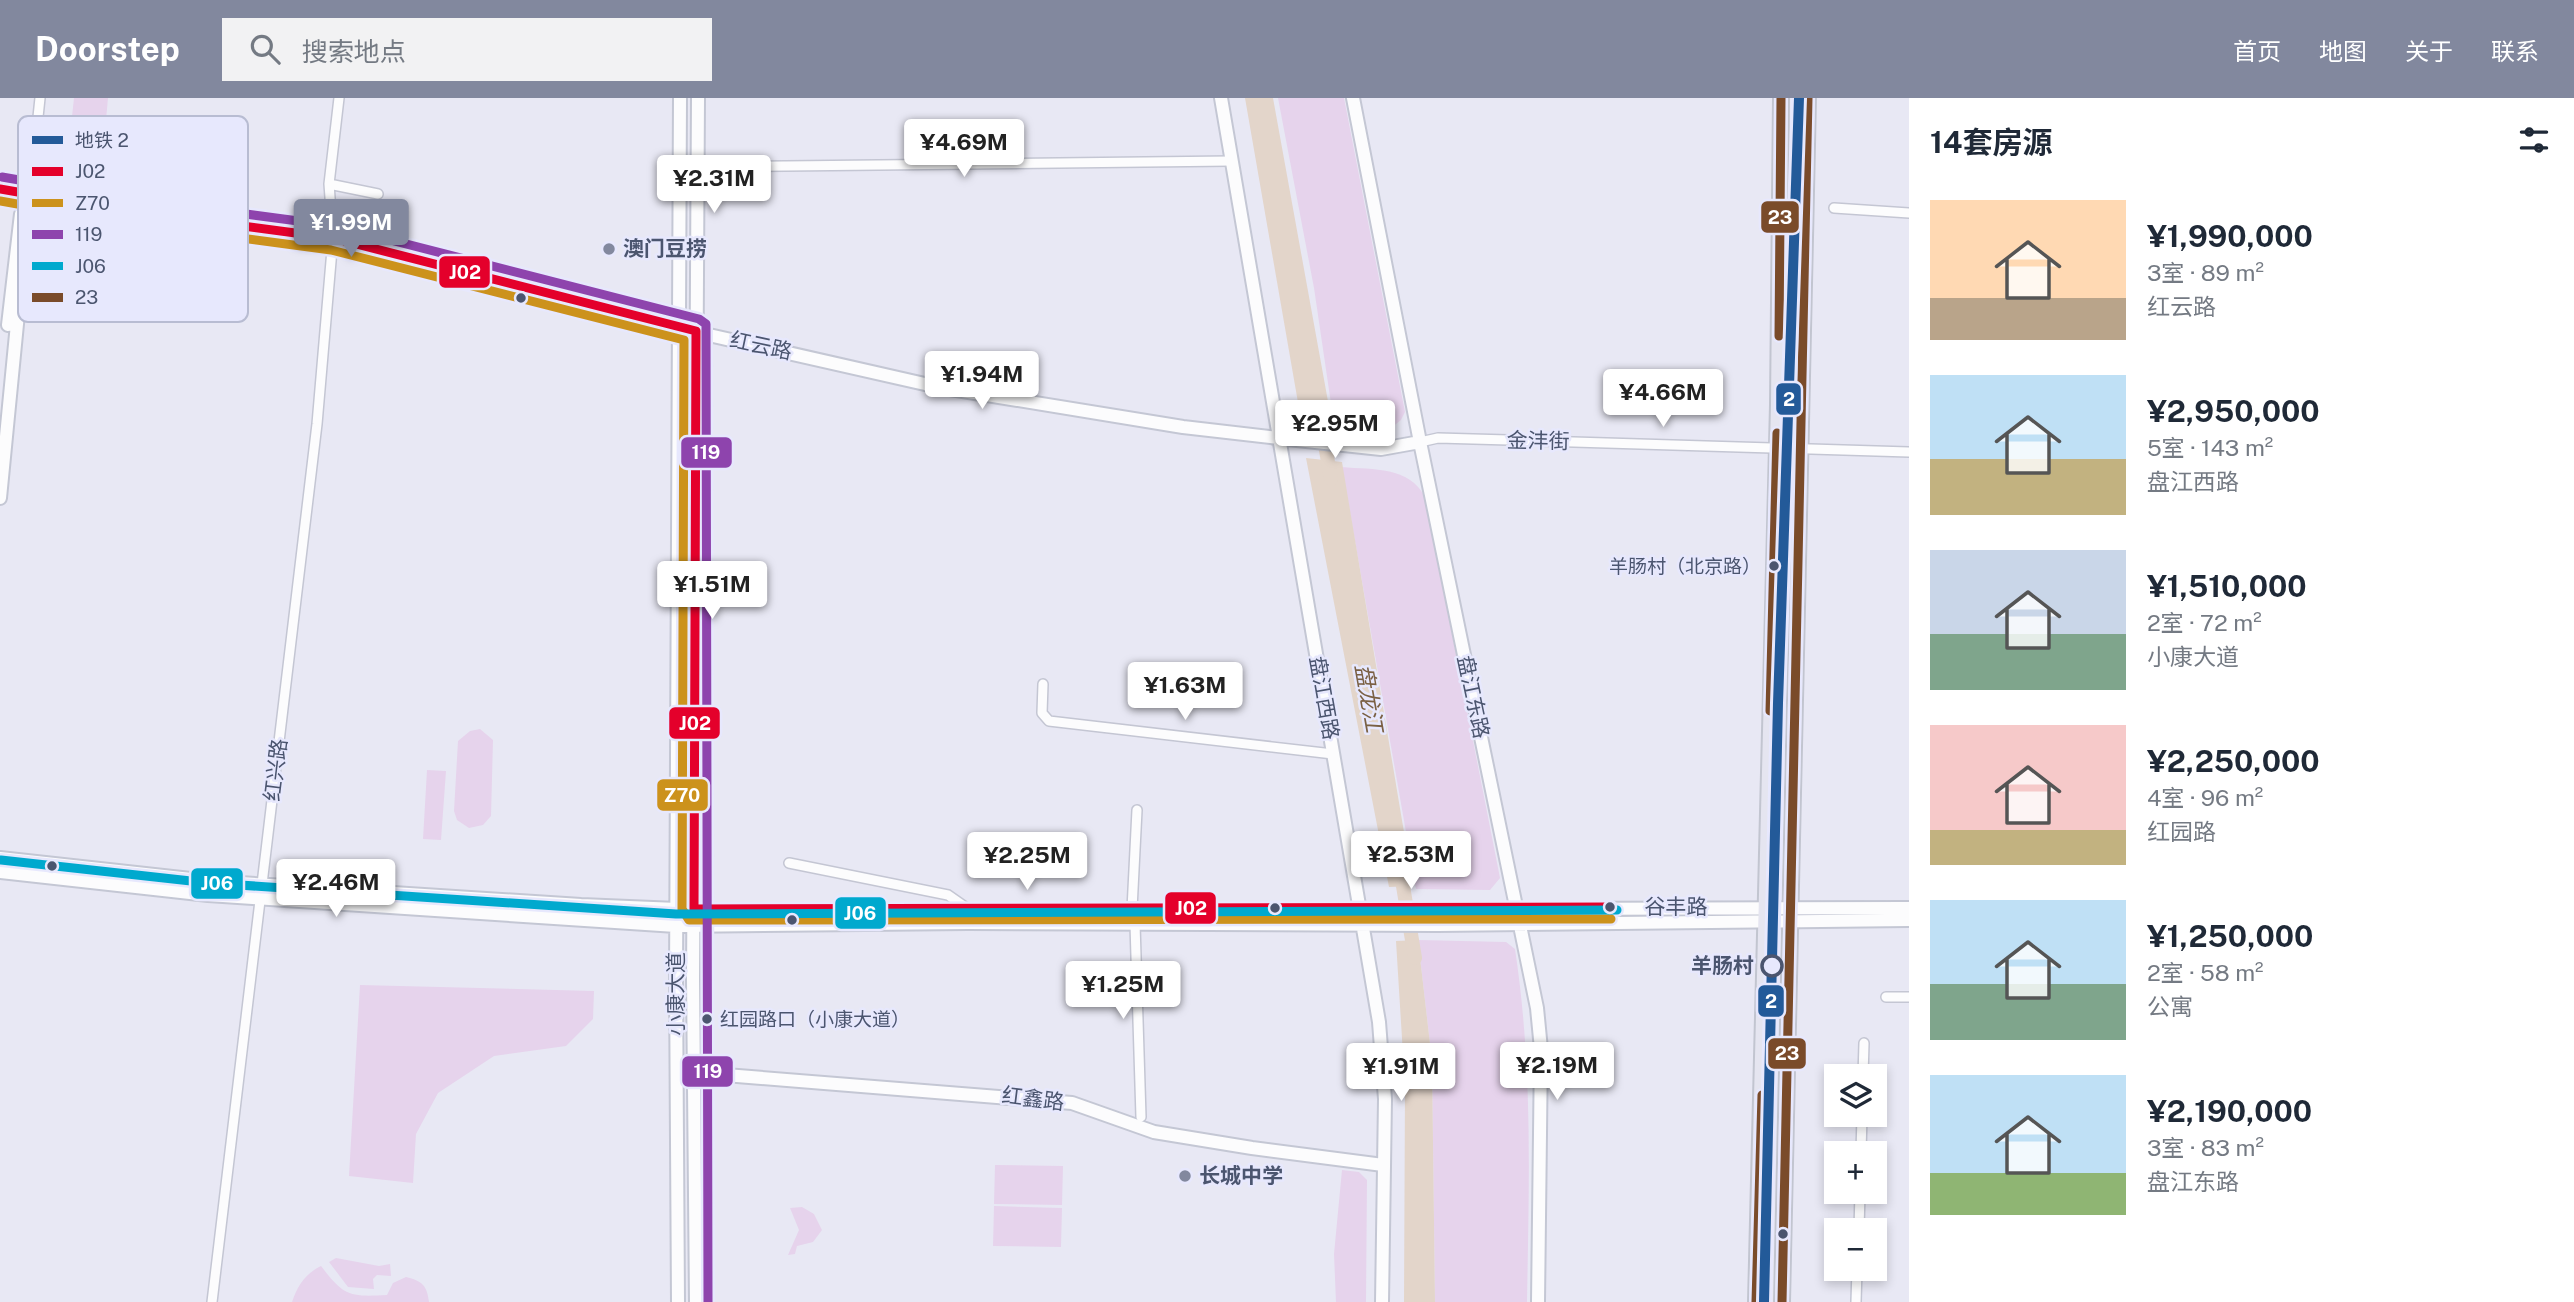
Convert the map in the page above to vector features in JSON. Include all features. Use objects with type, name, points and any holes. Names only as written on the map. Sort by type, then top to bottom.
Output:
[{"type":"main road","name":"小康大道","points":[[678,1302],[676,910],[680,98]]},
{"type":"main road","name":"小康大道","points":[[696,1302],[694,909],[698,98]]},
{"type":"main road","name":"盘江西路","points":[[1221,98],[1379,1022],[1385,1099],[1382,1302]]},
{"type":"main road","name":"盘江东路","points":[[1353,98],[1420,442],[1537,1008],[1541,1049],[1538,1302]]},
{"type":"main road","points":[[1756,1302],[1767,913],[1782,98]]},
{"type":"main road","points":[[1782,1302],[1788,914],[1808,98]]},
{"type":"main road","name":"红云路","points":[[0,189],[18,192]]},
{"type":"main road","name":"红云路","points":[[248,227],[333,238],[678,328],[938,387],[1182,426],[1278,438],[1381,449],[1420,442]]},
{"type":"main road","points":[[0,409],[18,231]]},
{"type":"main road","points":[[0,498],[18,314]]},
{"type":"main road","name":"谷丰路","points":[[0,859],[263,884],[676,910],[1517,908],[1767,913],[1909,920]]},
{"type":"main road","name":"谷丰路","points":[[0,872],[261,898],[676,926],[1135,923],[1438,925],[1767,913]]},
{"type":"main road","name":"谷丰路","points":[[1788,914],[1909,908]]},
{"type":"main road","name":"红鑫路","points":[[677,1072],[1072,1103],[1154,1132],[1383,1165]]},
{"type":"street","points":[[38,116],[40,98]]},
{"type":"street","name":"红兴路","points":[[212,1302],[317,424],[333,238],[329,184],[340,98]]},
{"type":"street","points":[[698,167],[1231,161]]},
{"type":"street","points":[[329,184],[378,194]]},
{"type":"street","points":[[1835,208],[1909,213]]},
{"type":"street","name":"金沣街","points":[[1420,442],[1438,438],[1909,452]]},
{"type":"street","points":[[1043,684],[1042,713],[1049,721],[1334,754]]},
{"type":"street","points":[[1132,909],[1137,810]]},
{"type":"street","points":[[789,863],[948,895],[968,909]]},
{"type":"street","points":[[1135,923],[1141,1117]]},
{"type":"street","points":[[1886,997],[1909,997]]},
{"type":"street","points":[[1863,1064],[1864,1044]]},
{"type":"street","points":[[1856,1302],[1857,1281]]},
{"type":"shaded area","points":[[74,98],[108,98],[106,116],[72,116]]},
{"type":"shaded area","points":[[1278,98],[1344,98],[1405,412],[1401,420],[1391,428],[1334,424],[1314,288]]},
{"type":"shaded area","points":[[1342,467],[1400,475],[1418,487],[1425,497],[1500,878],[1490,890],[1416,889]]},
{"type":"shaded area","points":[[480,729],[493,740],[491,816],[483,825],[469,828],[457,820],[454,811],[458,741],[470,731]]},
{"type":"shaded area","points":[[427,770],[446,771],[441,840],[423,839]]},
{"type":"shaded area","points":[[1418,940],[1506,942],[1515,949],[1527,1081],[1527,1302],[1435,1302],[1432,1061]]},
{"type":"shaded area","points":[[360,985],[594,991],[593,1019],[566,1046],[494,1056],[438,1093],[416,1134],[413,1183],[349,1176]]},
{"type":"shaded area","points":[[995,1165],[1063,1166],[1062,1205],[994,1204]]},
{"type":"shaded area","points":[[1342,1170],[1359,1172],[1367,1180],[1366,1302],[1336,1302],[1334,1254]]},
{"type":"shaded area","points":[[994,1206],[1062,1208],[1061,1247],[993,1246]]},
{"type":"shaded area","points":[[802,1207],[814,1214],[822,1230],[813,1242],[797,1246],[795,1254],[788,1255],[799,1230],[790,1208]]},
{"type":"shaded area","points":[[336,1258],[379,1266],[390,1264],[391,1276],[377,1275],[373,1279],[374,1289],[348,1287],[329,1262]]},
{"type":"shaded area","points":[[321,1266],[348,1293],[364,1296],[387,1295],[393,1283],[406,1277],[420,1282],[427,1291],[429,1302],[292,1302],[303,1281]]},
{"type":"water","points":[[1245,98],[1273,98],[1331,418],[1300,414]]},
{"type":"water","points":[[1306,458],[1342,462],[1413,886],[1389,887]]},
{"type":"water","points":[[1418,940],[1432,1061],[1435,1302],[1404,1302],[1405,1087],[1396,941]]},
{"type":"waterway","name":"盘龙江","points":[[1317,399],[1331,479]]},
{"type":"waterway","name":"盘龙江","points":[[1400,868],[1415,958]]},
{"type":"metro line","name":"2","points":[[1764,1302],[1778,703],[1799,98]]},
{"type":"transit line","name":"23","points":[[1779,336],[1781,98]]},
{"type":"transit line","name":"23","points":[[1782,1302],[1808,98]]},
{"type":"transit line","name":"119","points":[[2,177],[18,180]]},
{"type":"transit line","name":"J02","points":[[0,189],[18,192]]},
{"type":"transit line","name":"Z70","points":[[0,201],[18,204]]},
{"type":"transit line","name":"119","points":[[248,214],[336,226],[699,319],[706,324],[708,1302]]},
{"type":"transit line","name":"J02","points":[[248,227],[333,238],[696,331],[694,909],[1611,907]]},
{"type":"transit line","name":"Z70","points":[[248,239],[331,250],[684,340],[682,909],[689,920],[1611,919]]},
{"type":"transit line","name":"23","points":[[1770,711],[1777,433]]},
{"type":"transit line","name":"J06","points":[[1,860],[209,883],[676,914],[1617,910]]},
{"type":"transit line","name":"23","points":[[1756,1302],[1762,1095]]},
{"type":"place","name":"澳门豆捞","points":[[609,249]]},
{"type":"place","name":"羊肠村（北京路）","points":[[1774,566]]},
{"type":"place","name":"羊肠村","points":[[1772,966]]},
{"type":"place","name":"红园路口（小康大道）","points":[[707,1019]]},
{"type":"place","name":"长城中学","points":[[1185,1176]]}]
